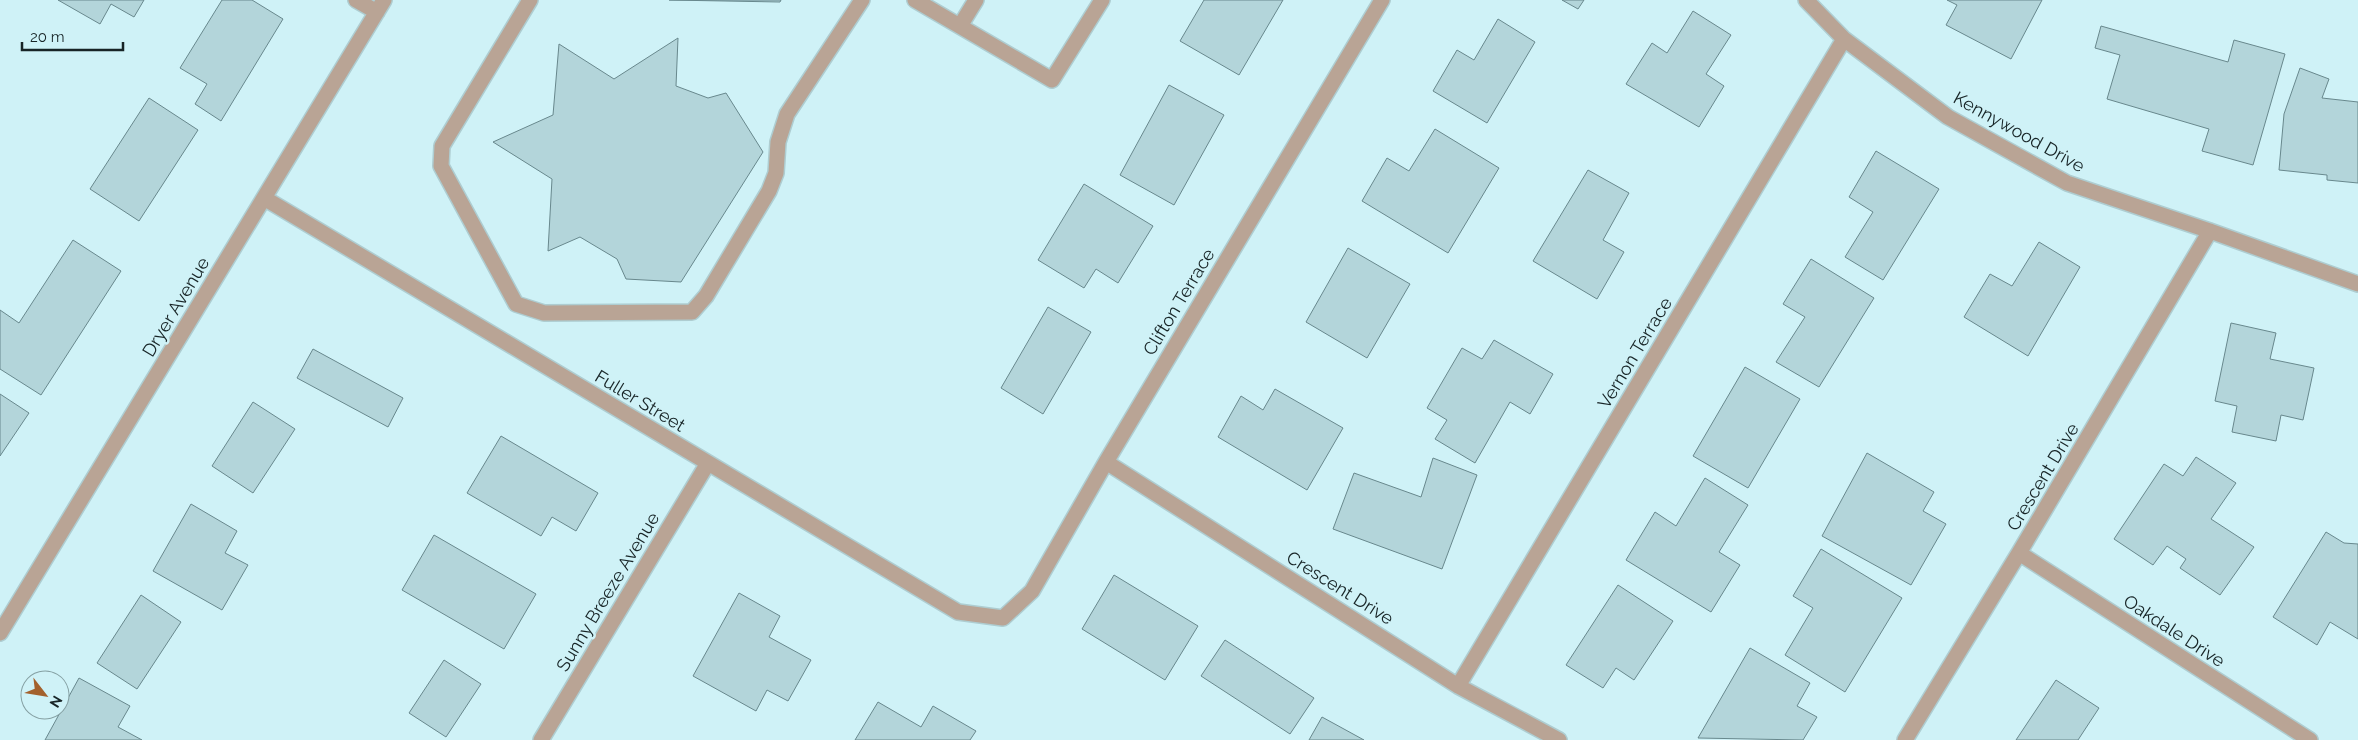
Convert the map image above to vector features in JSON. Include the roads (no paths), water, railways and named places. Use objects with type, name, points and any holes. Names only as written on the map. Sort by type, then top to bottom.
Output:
[{"type":"street","points":[[356,0],[380,6]]},
{"type":"street","points":[[530,0],[442,146],[441,166],[516,304],[544,313],[554,313],[692,312],[706,296],[769,191],[776,173],[778,142],[788,114],[862,0]]},
{"type":"street","points":[[916,0],[1052,80],[1102,0]]},
{"type":"street","points":[[960,26],[976,0]]},
{"type":"street","name":"Clifton Terrace","points":[[1003,618],[1032,591],[1106,462],[1382,0]]},
{"type":"street","name":"Kennywood Drive","points":[[1806,0],[1844,39],[1948,117],[2067,183],[2210,231],[2358,284]]},
{"type":"street","name":"Dryer Avenue","points":[[0,633],[380,6]]},
{"type":"street","name":"Vernon Terrace","points":[[1458,686],[1844,39]]},
{"type":"street","name":"Fuller Street","points":[[264,198],[958,612],[1003,618]]},
{"type":"street","name":"Crescent Drive","points":[[1905,740],[2019,553],[2210,231]]},
{"type":"street","name":"Crescent Drive","points":[[1106,462],[1458,686],[1559,740]]},
{"type":"street","name":"Sunny Breeze Avenue","points":[[541,740],[708,463]]},
{"type":"street","name":"Oakdale Drive","points":[[2019,553],[2310,740]]}]
